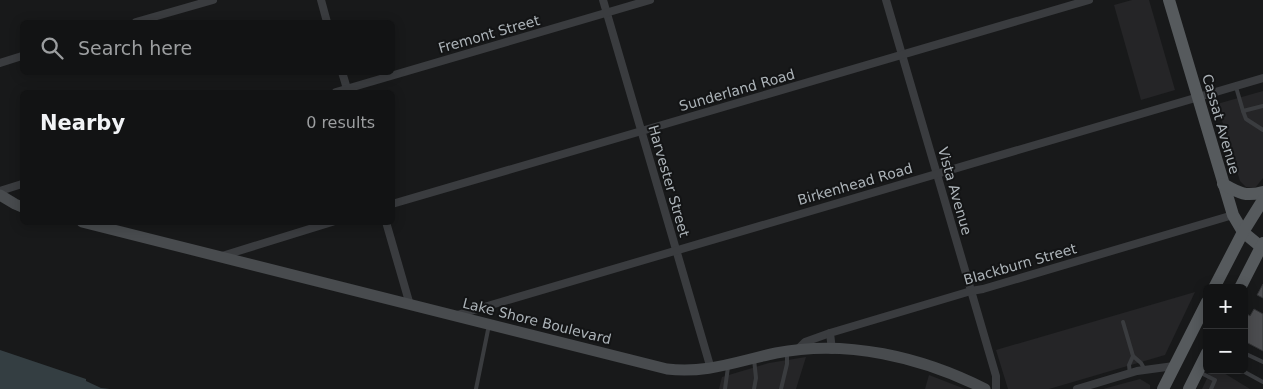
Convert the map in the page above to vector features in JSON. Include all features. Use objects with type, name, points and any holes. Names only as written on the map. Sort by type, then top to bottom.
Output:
[{"type":"main road","name":"Cassat Avenue","points":[[1169,0],[1223,184],[1234,215],[1242,232],[1262,245]]},
{"type":"main road","points":[[1223,184],[1240,193],[1250,195],[1263,192]]},
{"type":"main road","points":[[1216,284],[1242,232],[1263,200]]},
{"type":"main road","points":[[1242,284],[1262,245]]},
{"type":"main road","points":[[1163,389],[1203,310]]},
{"type":"main road","points":[[1189,389],[1203,361]]},
{"type":"street","points":[[143,20],[213,0]]},
{"type":"street","points":[[320,0],[326,20]]},
{"type":"street","name":"Harvester Street","points":[[603,0],[712,369]]},
{"type":"street","name":"Fremont Street","points":[[350,90],[650,0]]},
{"type":"street","name":"Vista Avenue","points":[[886,0],[996,376],[996,389]]},
{"type":"street","name":"Sunderland Road","points":[[395,203],[1089,0]]},
{"type":"street","points":[[0,63],[20,57]]},
{"type":"street","points":[[343,75],[347,90]]},
{"type":"street","name":"Birkenhead Road","points":[[455,316],[1263,78]]},
{"type":"street","points":[[0,191],[20,185]]},
{"type":"street","points":[[0,195],[20,206]]},
{"type":"street","name":"Blackburn Street","points":[[791,351],[804,342],[830,333],[971,290],[983,289],[1234,215]]},
{"type":"street","name":"Lake Shore Boulevard","points":[[94,225],[667,369],[694,371],[712,369],[791,351],[832,350],[879,353],[920,362],[986,389]]},
{"type":"street","points":[[220,257],[322,225]]},
{"type":"street","points":[[387,225],[410,305]]},
{"type":"street","points":[[830,333],[832,350]]},
{"type":"street","points":[[1077,389],[1145,370],[1174,366]]},
{"type":"lane","points":[[1236,86],[1246,119],[1263,130]]},
{"type":"lane","points":[[1243,111],[1263,106]]},
{"type":"lane","points":[[1123,322],[1132,356],[1141,363],[1145,370]]},
{"type":"lane","points":[[476,389],[489,324]]},
{"type":"lane","points":[[781,389],[786,364],[791,351]]},
{"type":"lane","points":[[1248,354],[1263,362]]},
{"type":"lane","points":[[1130,374],[1128,365],[1132,356]]},
{"type":"lane","points":[[754,359],[756,378],[754,389]]},
{"type":"lane","points":[[725,389],[728,365]]},
{"type":"lane","points":[[1197,371],[1215,380],[1211,389]]},
{"type":"lane","points":[[1248,374],[1263,382]]},
{"type":"shaded area","points":[[1132,0],[1149,0],[1175,90],[1141,100],[1114,5]]},
{"type":"shaded area","points":[[1263,91],[1263,178],[1255,188],[1246,187],[1240,181],[1217,104]]},
{"type":"shaded area","points":[[1195,292],[1165,355],[1049,389],[1008,389],[996,350]]},
{"type":"shaded area","points":[[0,350],[86,379],[86,381],[101,388],[110,389],[0,389]]},
{"type":"shaded area","points":[[806,357],[796,389],[719,389],[722,377],[769,363]]},
{"type":"shaded area","points":[[1209,374],[1226,374],[1250,389],[1202,389]]},
{"type":"shaded area","points":[[929,375],[965,389],[925,389]]},
{"type":"shaded area","points":[[1140,379],[1150,385],[1150,389],[1103,389]]},
{"type":"building","points":[[1263,284],[1263,298],[1257,295]]},
{"type":"building","points":[[1254,309],[1263,314],[1263,351],[1248,343],[1248,315],[1250,316]]}]
